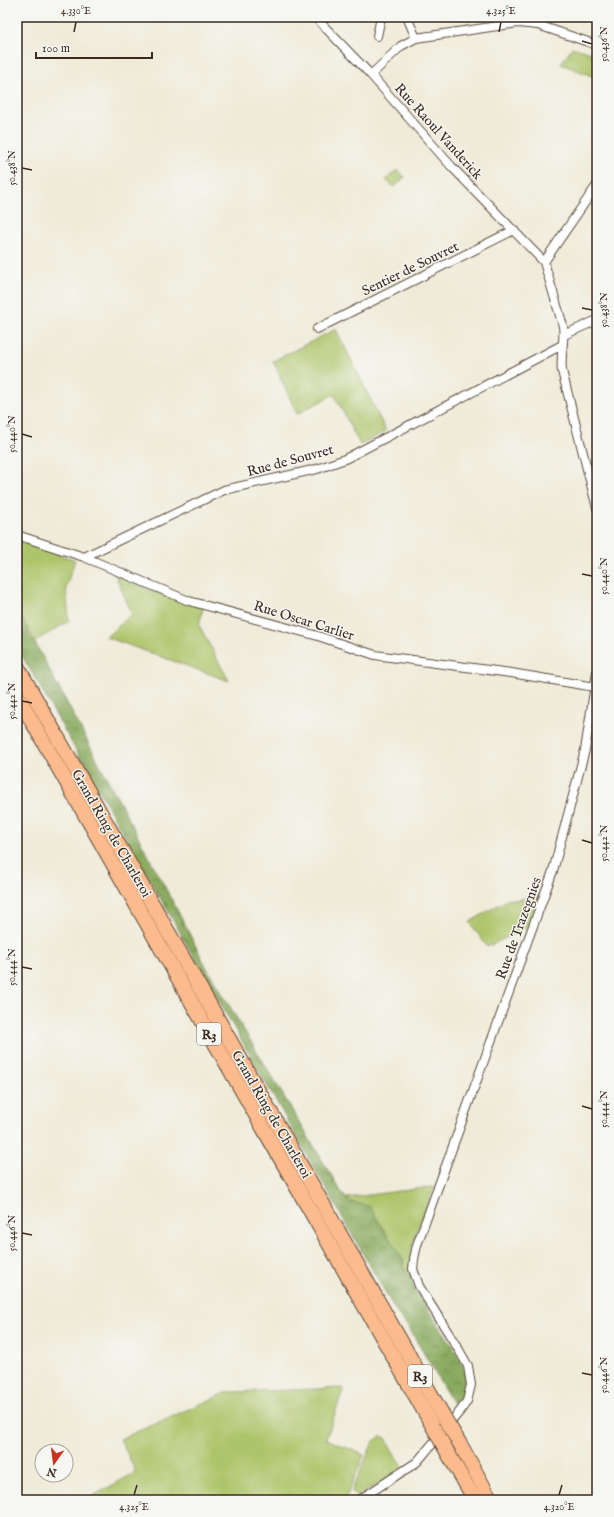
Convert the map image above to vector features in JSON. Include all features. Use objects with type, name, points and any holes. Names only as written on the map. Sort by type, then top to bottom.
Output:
[{"type":"highway","name":"Grand Ring de Charleroi","points":[[17,666],[491,1500]]},
{"type":"highway","name":"Grand Ring de Charleroi","points":[[17,695],[475,1500]]},
{"type":"street","name":"Rue Raoul Vanderick","points":[[315,17],[371,75],[452,167],[544,262]]},
{"type":"street","points":[[377,36],[381,17]]},
{"type":"street","points":[[407,17],[416,38]]},
{"type":"street","points":[[371,75],[401,46],[416,38],[518,23],[538,21],[597,45]]},
{"type":"street","points":[[597,185],[544,262],[563,326],[564,335],[561,357],[562,371],[597,508]]},
{"type":"street","name":"Sentier de Souvret","points":[[317,329],[514,230]]},
{"type":"street","points":[[564,335],[597,320]]},
{"type":"street","name":"Rue de Souvret","points":[[84,557],[224,490],[317,470],[345,459],[562,345]]},
{"type":"street","name":"Rue Oscar Carlier","points":[[17,535],[84,557],[189,600],[318,636],[375,655],[511,673],[596,691]]},
{"type":"street","name":"Rue de Trazegnies","points":[[359,1500],[417,1462],[467,1401],[470,1384],[468,1366],[419,1286],[413,1268],[414,1259],[417,1245],[438,1186],[553,872],[585,750],[596,691],[597,672]]},
{"type":"green space","points":[[572,47],[597,55],[597,78],[561,64]]},
{"type":"green space","points":[[397,170],[405,177],[394,187],[386,180]]},
{"type":"green space","points":[[336,329],[386,431],[360,445],[334,394],[297,414],[273,361]]},
{"type":"green space","points":[[17,540],[75,560],[66,587],[69,621],[34,642],[17,609]]},
{"type":"green space","points":[[115,574],[148,589],[203,608],[199,625],[229,681],[106,637],[132,614]]},
{"type":"green space","points":[[17,609],[208,970],[343,1195],[351,1202],[369,1206],[403,1260],[406,1274],[411,1276],[415,1290],[454,1349],[463,1367],[467,1383],[465,1397],[455,1407],[409,1328],[397,1313],[17,647]]},
{"type":"green space","points":[[540,894],[530,926],[487,947],[470,922],[508,899],[518,900]]},
{"type":"green space","points":[[435,1187],[421,1219],[413,1243],[410,1266],[411,1276],[406,1274],[403,1260],[347,1198]]},
{"type":"green space","points":[[344,1388],[326,1439],[364,1455],[345,1500],[94,1500],[93,1496],[136,1472],[120,1439],[229,1392]]},
{"type":"green space","points":[[381,1436],[386,1438],[396,1458],[402,1464],[402,1469],[360,1495],[354,1494],[352,1492],[353,1488],[373,1442]]}]
